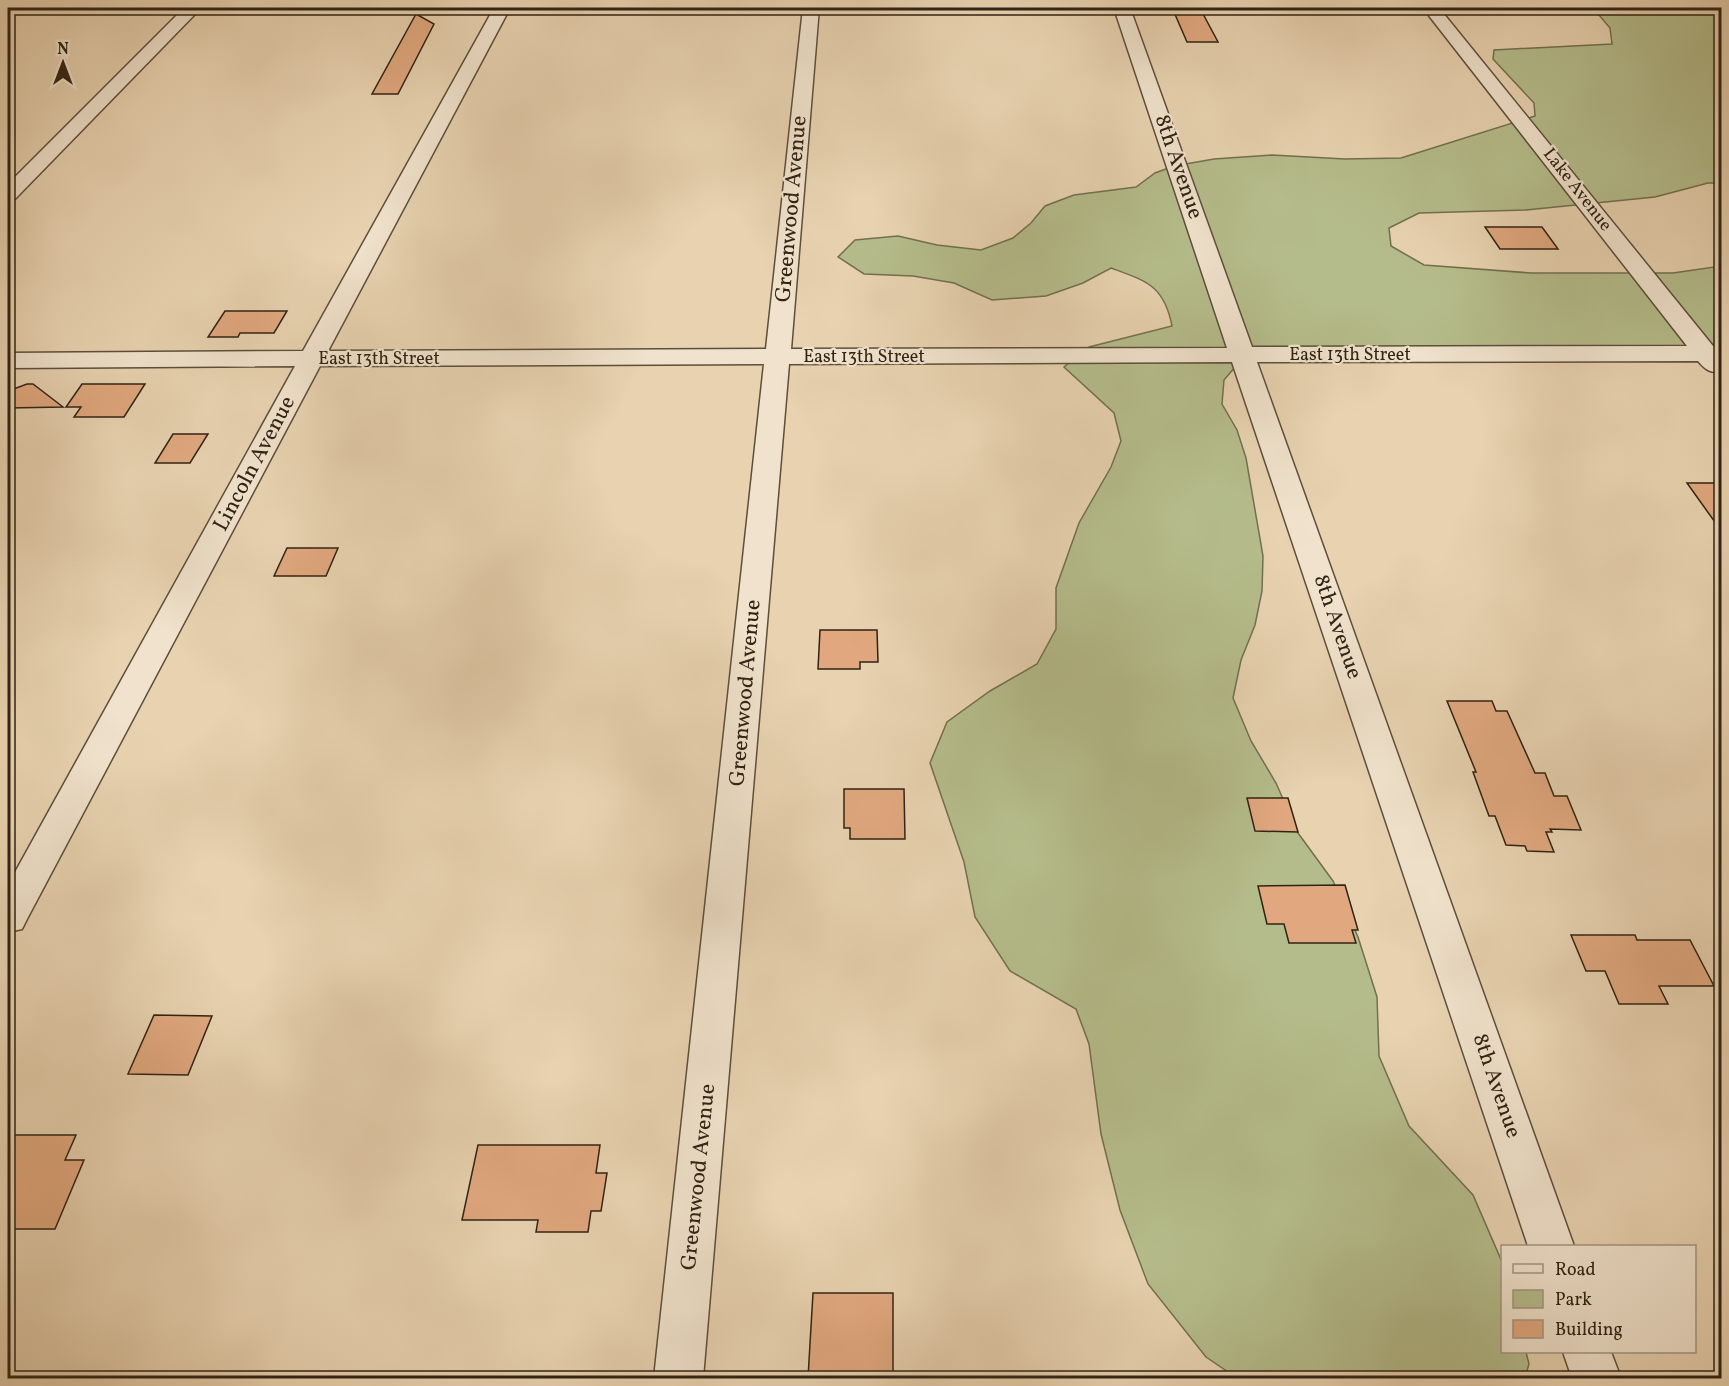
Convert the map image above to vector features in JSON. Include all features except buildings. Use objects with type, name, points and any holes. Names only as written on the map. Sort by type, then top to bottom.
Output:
[{"type":"street","points":[[8,195],[193,8]]},
{"type":"street","name":"Lincoln Avenue","points":[[8,919],[502,8]]},
{"type":"street","name":"Greenwood Avenue","points":[[679,1378],[811,8]]},
{"type":"street","name":"8th Avenue","points":[[1122,8],[1551,1245]]},
{"type":"street","name":"Lake Avenue","points":[[1431,8],[1714,353],[1722,373]]},
{"type":"street","name":"East 13th Street","points":[[8,360],[1714,353]]},
{"type":"street","points":[[1587,1353],[1596,1378]]},
{"type":"green space","points":[[1593,8],[1721,8],[1721,183],[1708,183],[1655,197],[1526,210],[1419,213],[1389,228],[1391,246],[1424,265],[1531,273],[1673,273],[1721,266],[1721,355],[1241,360],[1224,380],[1222,404],[1237,430],[1246,458],[1263,556],[1262,591],[1255,625],[1241,660],[1233,698],[1251,741],[1276,783],[1298,833],[1333,881],[1358,937],[1377,997],[1379,1056],[1409,1126],[1473,1195],[1501,1260],[1501,1353],[1526,1353],[1529,1364],[1525,1378],[1237,1378],[1206,1357],[1148,1284],[1120,1210],[1101,1134],[1089,1044],[1076,1009],[1010,971],[975,917],[964,862],[930,763],[947,722],[990,691],[1037,664],[1056,629],[1056,588],[1079,523],[1111,467],[1121,441],[1114,413],[1064,367],[1089,347],[1172,326],[1169,312],[1164,301],[1152,287],[1144,281],[1111,268],[1083,283],[1046,296],[992,300],[954,283],[913,276],[864,274],[838,257],[855,240],[898,236],[937,245],[981,250],[1013,238],[1031,223],[1045,206],[1074,195],[1136,187],[1155,173],[1174,166],[1214,159],[1272,155],[1345,159],[1401,158],[1535,116],[1534,103],[1493,59],[1494,50],[1612,44],[1610,28]]}]
